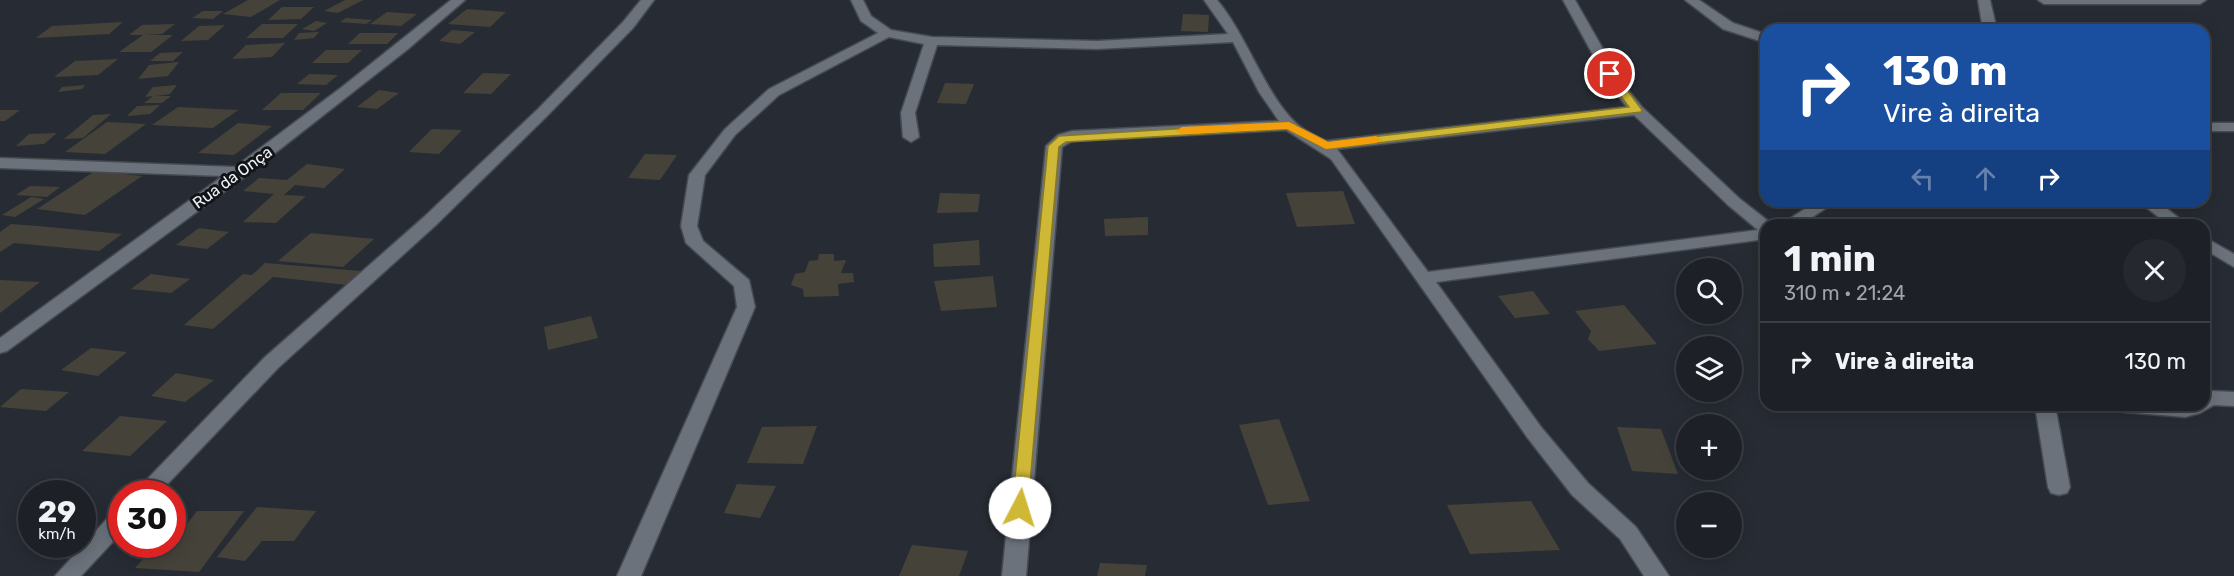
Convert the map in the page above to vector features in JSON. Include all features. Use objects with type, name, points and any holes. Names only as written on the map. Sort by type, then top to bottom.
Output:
[{"type":"street","name":"Rua da Onça","points":[[2,344],[241,172],[397,53],[459,0]]},
{"type":"street","points":[[158,480],[271,363],[430,221],[535,119],[628,25],[648,0]]},
{"type":"street","points":[[857,0],[866,18],[887,33],[932,41],[1097,45],[1236,38]]},
{"type":"street","points":[[1210,0],[1236,38],[1272,103],[1289,125],[1326,146],[1336,156],[1533,432],[1580,489],[1628,533],[1657,576]]},
{"type":"street","points":[[1569,0],[1617,86],[1637,110],[1734,202],[1760,223]]},
{"type":"street","points":[[1691,0],[1728,26],[1760,37]]},
{"type":"street","points":[[1984,0],[1989,24]]},
{"type":"street","points":[[2044,0],[2200,0]]},
{"type":"street","points":[[629,576],[746,306],[743,284],[695,243],[691,235],[697,175],[730,132],[774,92],[887,33]]},
{"type":"street","points":[[911,137],[908,113],[932,41]]},
{"type":"street","points":[[1326,146],[1637,110]]},
{"type":"street","points":[[1014,576],[1054,146],[1063,138],[1072,136],[1289,125]]},
{"type":"street","points":[[2210,127],[2234,126]]},
{"type":"street","points":[[0,163],[241,172]]},
{"type":"street","points":[[1798,219],[1818,207]]},
{"type":"street","points":[[2154,207],[2172,219]]},
{"type":"street","points":[[1422,278],[1760,235]]},
{"type":"street","points":[[2210,246],[2234,262]]},
{"type":"street","points":[[2210,399],[2234,399]]},
{"type":"street","points":[[2046,411],[2059,487]]},
{"type":"street","points":[[67,576],[108,532]]},
{"type":"building","points":[[248,0],[280,0],[251,17],[223,14]]},
{"type":"building","points":[[345,0],[363,0],[338,13],[324,11]]},
{"type":"building","points":[[282,7],[314,7],[301,19],[268,20]]},
{"type":"building","points":[[467,9],[506,12],[490,27],[448,24]]},
{"type":"building","points":[[203,11],[223,11],[213,19],[192,18]]},
{"type":"building","points":[[387,12],[417,14],[401,26],[370,24]]},
{"type":"building","points":[[1183,14],[1209,15],[1208,32],[1181,31]]},
{"type":"building","points":[[346,18],[372,20],[366,24],[340,22]]},
{"type":"building","points":[[316,21],[327,23],[314,31],[302,29]]},
{"type":"building","points":[[123,22],[109,34],[36,38],[52,26]]},
{"type":"building","points":[[175,24],[162,34],[145,35],[173,35],[151,52],[119,52],[143,35],[129,35],[142,25]]},
{"type":"building","points":[[262,24],[298,24],[283,38],[246,38]]},
{"type":"building","points":[[225,25],[208,40],[181,41],[199,26]]},
{"type":"building","points":[[452,30],[475,32],[460,44],[439,41]]},
{"type":"building","points":[[319,32],[314,38],[294,40],[299,33]]},
{"type":"building","points":[[360,33],[398,33],[387,44],[348,44]]},
{"type":"building","points":[[285,43],[272,57],[232,59],[246,45]]},
{"type":"building","points":[[326,50],[362,50],[348,63],[312,63]]},
{"type":"building","points":[[183,52],[173,61],[150,61],[160,53]]},
{"type":"building","points":[[118,59],[98,75],[54,77],[75,61]]},
{"type":"building","points":[[179,62],[168,76],[138,79],[149,65]]},
{"type":"building","points":[[483,73],[511,74],[491,94],[463,93]]},
{"type":"building","points":[[309,74],[338,75],[326,85],[297,84]]},
{"type":"building","points":[[945,83],[974,84],[966,104],[937,103]]},
{"type":"building","points":[[85,85],[82,89],[58,92],[62,87]]},
{"type":"building","points":[[177,85],[170,94],[156,96],[171,96],[162,103],[144,103],[153,96],[145,97],[153,87]]},
{"type":"building","points":[[379,90],[399,93],[377,109],[357,107]]},
{"type":"building","points":[[281,93],[321,93],[303,110],[262,110]]},
{"type":"building","points":[[160,105],[150,114],[127,116],[137,106]]},
{"type":"building","points":[[178,107],[238,110],[213,128],[152,125]]},
{"type":"building","points":[[0,110],[20,110],[5,121],[0,121]]},
{"type":"building","points":[[111,114],[83,138],[64,139],[93,115]]},
{"type":"building","points":[[107,122],[146,124],[105,154],[65,152]]},
{"type":"building","points":[[238,123],[272,126],[234,155],[198,153]]},
{"type":"building","points":[[432,129],[462,130],[439,154],[409,152]]},
{"type":"building","points":[[57,133],[44,144],[16,146],[29,134]]},
{"type":"building","points":[[645,154],[677,155],[660,180],[628,178]]},
{"type":"building","points":[[307,164],[345,169],[324,188],[295,185],[284,195],[306,196],[276,223],[243,222],[274,194],[243,191],[259,178],[287,180]]},
{"type":"building","points":[[95,171],[142,176],[85,215],[37,209]]},
{"type":"building","points":[[30,186],[60,187],[47,197],[16,195]]},
{"type":"building","points":[[1343,191],[1355,224],[1297,227],[1286,193]]},
{"type":"building","points":[[940,193],[980,194],[978,212],[937,213]]},
{"type":"building","points":[[31,197],[44,199],[15,217],[2,215]]},
{"type":"building","points":[[1148,217],[1148,235],[1105,236],[1104,219]]},
{"type":"building","points":[[11,224],[122,234],[99,251],[14,243],[0,252],[0,232]]},
{"type":"building","points":[[199,228],[229,232],[207,249],[176,245]]},
{"type":"building","points":[[311,233],[374,239],[343,267],[278,261]]},
{"type":"building","points":[[979,240],[980,265],[934,267],[933,244]]},
{"type":"building","points":[[819,254],[834,254],[834,261],[846,260],[841,273],[853,273],[854,282],[838,284],[839,296],[804,297],[803,289],[791,285],[795,274],[805,272],[809,261],[818,260]]},
{"type":"building","points":[[265,263],[361,271],[347,285],[273,277],[213,329],[184,325],[243,274],[252,275]]},
{"type":"building","points":[[151,274],[190,279],[171,293],[131,289]]},
{"type":"building","points":[[993,276],[997,307],[941,311],[934,281]]},
{"type":"building","points":[[0,280],[40,282],[0,313]]},
{"type":"building","points":[[1533,291],[1550,314],[1515,318],[1498,296]]},
{"type":"building","points":[[1624,305],[1657,344],[1599,351],[1588,339],[1591,331],[1575,311]]},
{"type":"building","points":[[591,316],[598,338],[548,350],[544,327]]},
{"type":"building","points":[[91,348],[127,352],[98,376],[61,370]]},
{"type":"building","points":[[176,373],[214,380],[185,402],[151,396]]},
{"type":"building","points":[[21,389],[69,392],[46,411],[0,407]]},
{"type":"building","points":[[120,416],[167,421],[130,456],[82,451]]},
{"type":"building","points":[[1279,419],[1310,501],[1268,505],[1239,425]]},
{"type":"building","points":[[817,426],[803,464],[747,463],[762,427]]},
{"type":"building","points":[[1617,427],[1661,429],[1676,474],[1632,471]]},
{"type":"building","points":[[737,484],[776,486],[760,518],[724,513]]},
{"type":"building","points":[[1531,501],[1560,550],[1470,554],[1447,505]]},
{"type":"building","points":[[257,507],[316,511],[294,541],[262,541],[245,561],[217,557]]},
{"type":"building","points":[[197,511],[244,511],[199,572],[135,568],[144,558],[186,558],[186,525]]},
{"type":"building","points":[[912,545],[968,551],[959,576],[899,576]]},
{"type":"building","points":[[1100,563],[1147,565],[1145,576],[1097,576]]},
{"type":"slow traffic","points":[[1182,131],[1289,125],[1326,146],[1376,140]]},
{"type":"route","points":[[1020,508],[1054,146],[1063,138],[1289,125],[1326,146],[1637,110],[1610,74]]}]
